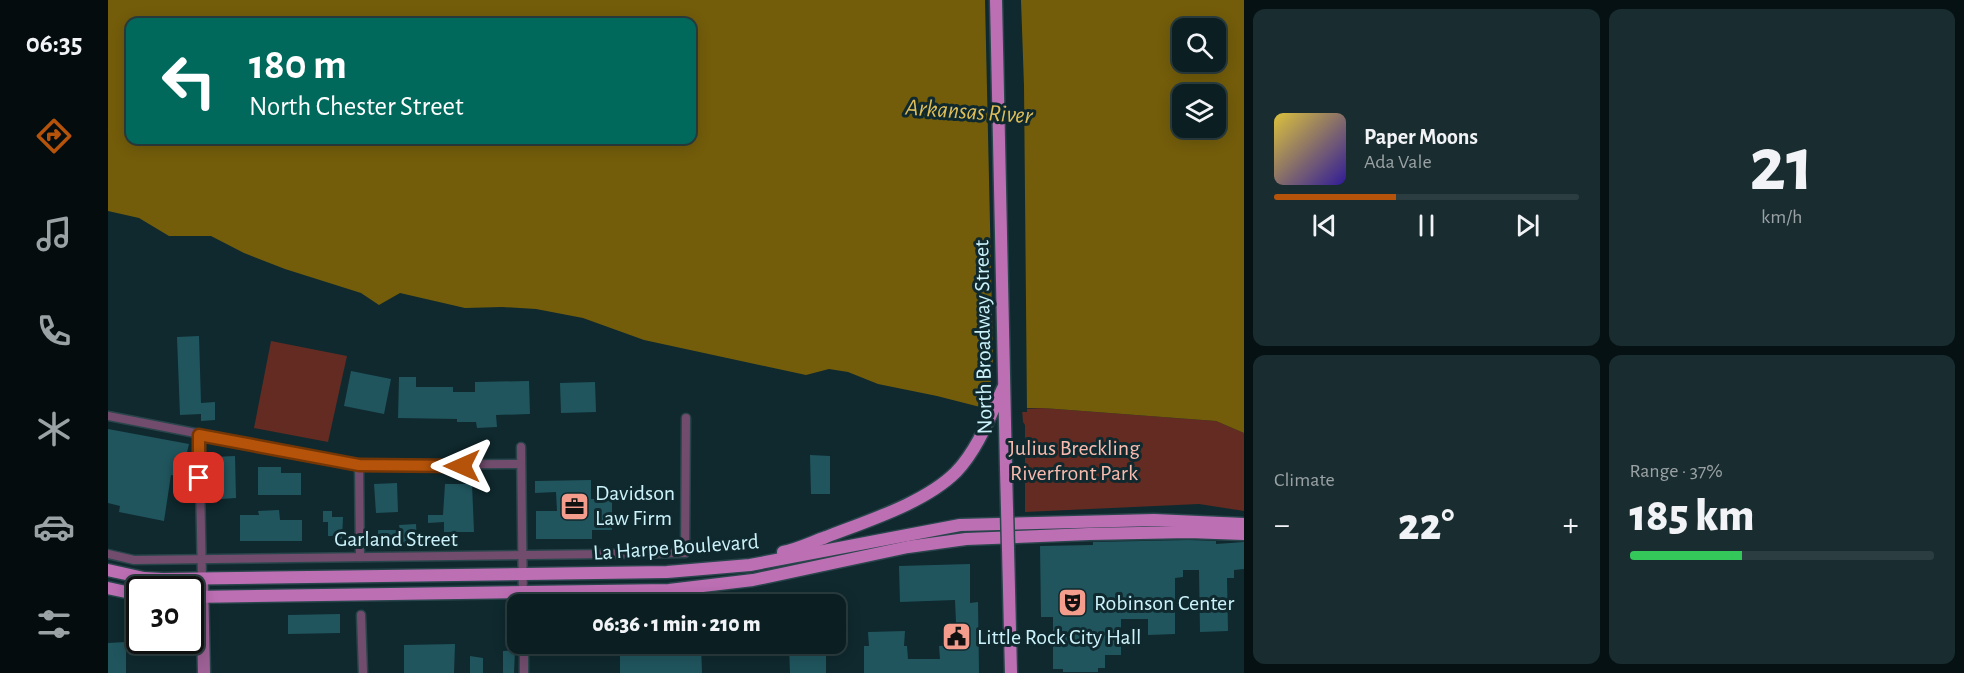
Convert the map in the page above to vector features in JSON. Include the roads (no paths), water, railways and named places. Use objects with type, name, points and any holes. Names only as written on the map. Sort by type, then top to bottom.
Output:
[{"type":"main road","name":"North Broadway Street","points":[[996,0],[1011,673]]},
{"type":"main road","points":[[643,573],[793,550],[920,497],[957,471],[971,452],[1005,384]]},
{"type":"main road","name":"La Harpe Boulevard","points":[[204,579],[643,573],[710,570],[750,565],[960,525],[1154,520],[1244,524]]},
{"type":"main road","name":"La Harpe Boulevard","points":[[608,594],[707,587],[753,580],[913,546],[966,539],[1189,532],[1244,534]]},
{"type":"main road","name":"La Harpe Boulevard","points":[[108,570],[135,576]]},
{"type":"main road","points":[[108,588],[126,592]]},
{"type":"main road","name":"La Harpe Boulevard","points":[[204,597],[507,599]]},
{"type":"main road","points":[[202,654],[204,673]]},
{"type":"street","points":[[108,416],[359,465],[520,464]]},
{"type":"street","name":"Garland Street","points":[[108,554],[134,560],[685,553],[686,418]]},
{"type":"street","points":[[199,435],[202,576]]},
{"type":"street","points":[[521,447],[523,594]]},
{"type":"street","points":[[359,465],[360,557]]},
{"type":"street","points":[[361,615],[363,673]]},
{"type":"street","points":[[524,654],[524,673]]},
{"type":"water","name":"Arkansas River","points":[[108,0],[1244,0],[1244,433],[1216,421],[1043,408],[984,408],[878,384],[848,372],[829,369],[806,375],[644,340],[583,318],[536,309],[465,308],[400,293],[379,305],[361,293],[285,269],[244,253],[211,236],[169,236],[139,218],[108,211]]},
{"type":"place","name":"Davidson Law Firm","points":[[574,506]]},
{"type":"place","name":"Robinson Center","points":[[1073,603]]},
{"type":"place","name":"Little Rock City Hall","points":[[956,637]]},
{"type":"park label","name":"Julius Breckling Riverfront Park","points":[[1074,461]]}]
